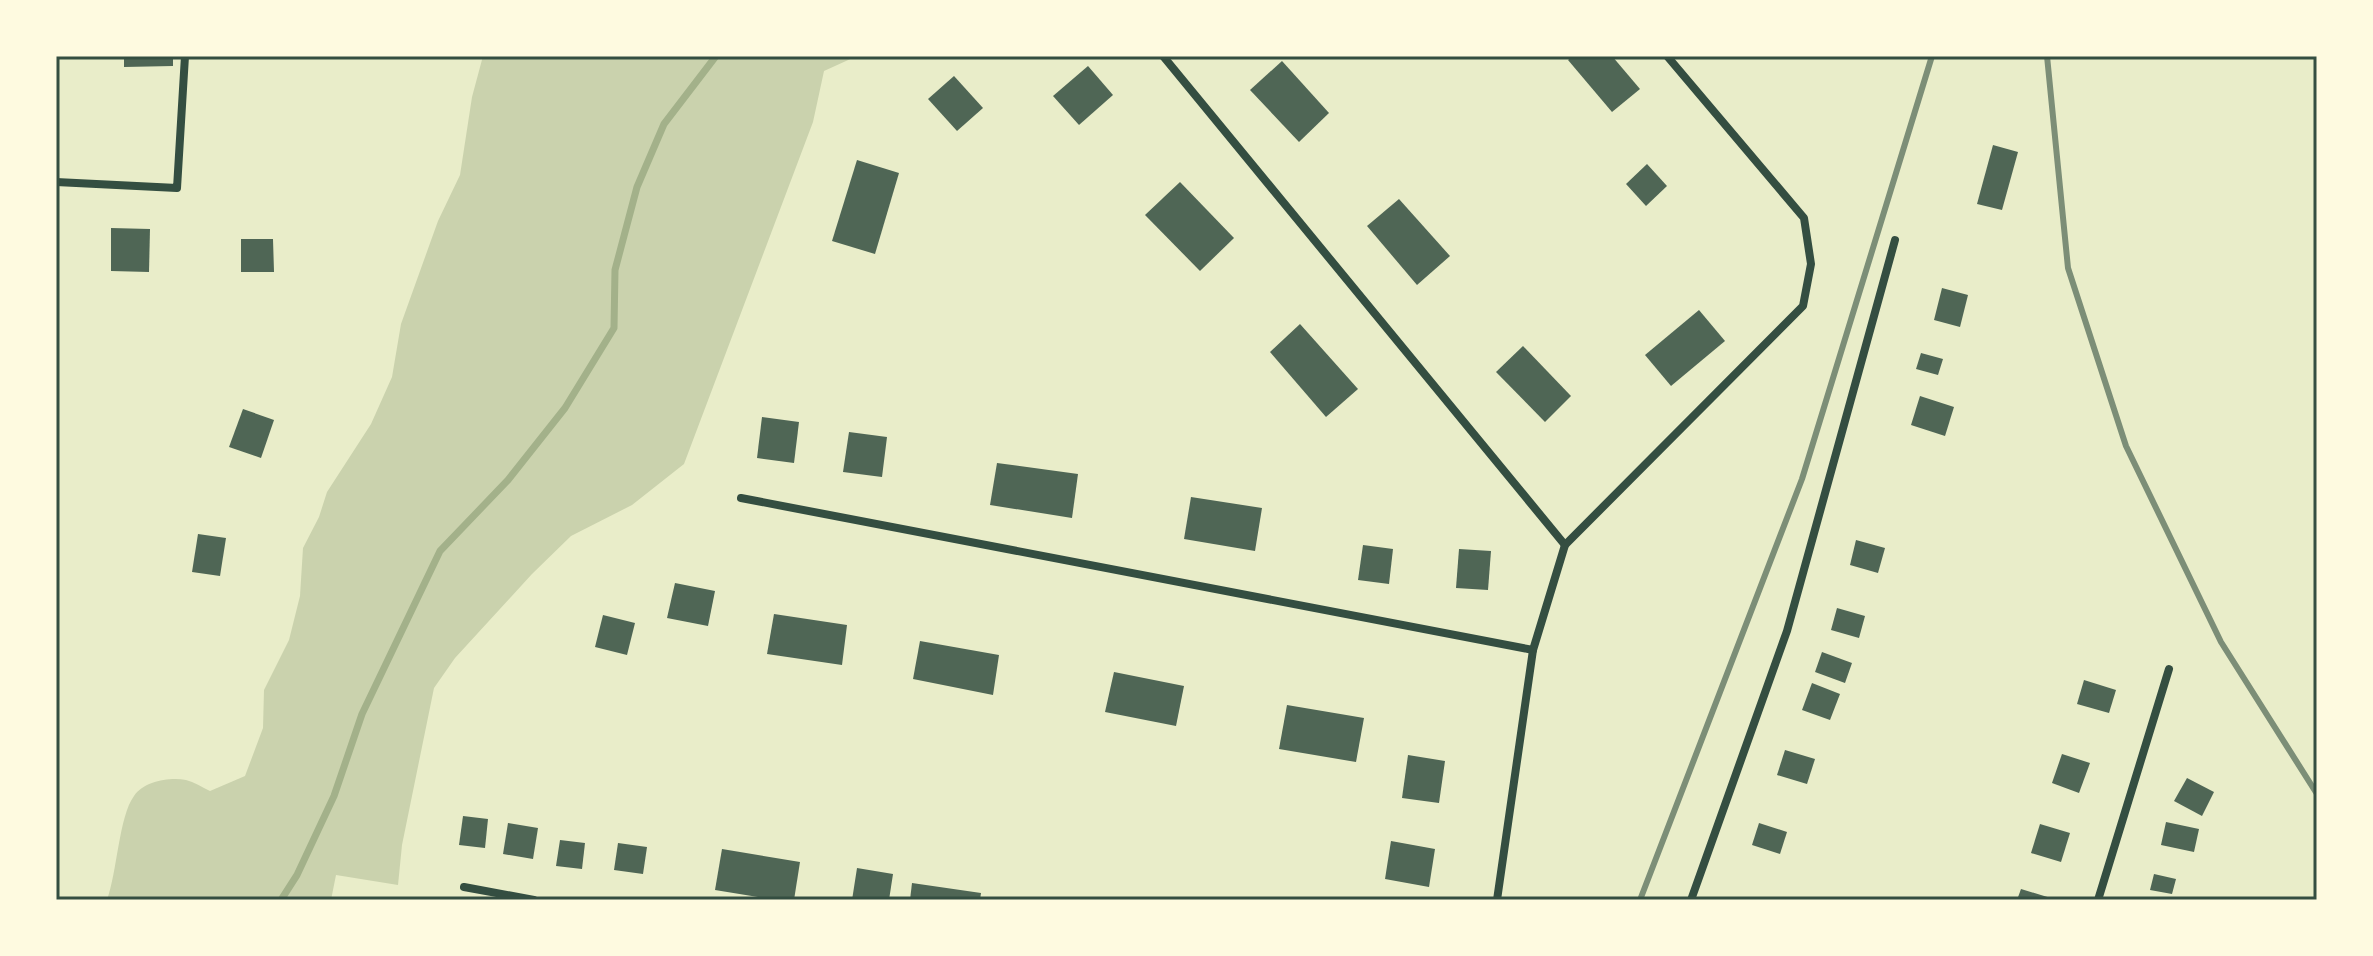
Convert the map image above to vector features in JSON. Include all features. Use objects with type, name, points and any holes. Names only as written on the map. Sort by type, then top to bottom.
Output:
[{"type":"street","points":[[56,182],[177,188],[185,56]]},
{"type":"street","points":[[1163,56],[1565,545]]},
{"type":"street","points":[[1497,900],[1533,650],[1565,545],[1803,306],[1811,264],[1804,218],[1667,56]]},
{"type":"street","points":[[1691,900],[1787,631],[1895,240]]},
{"type":"street","points":[[741,498],[1533,650]]},
{"type":"street","points":[[2098,900],[2169,669]]},
{"type":"street","points":[[464,887],[534,900]]},
{"type":"green space","points":[[483,56],[857,56],[824,71],[813,122],[684,464],[632,505],[571,536],[455,658],[434,688],[402,845],[398,885],[336,875],[331,900],[107,900],[125,817],[138,791],[158,781],[180,779],[210,791],[245,776],[263,728],[264,690],[289,640],[300,596],[303,548],[319,517],[327,492],[371,424],[392,377],[401,324],[438,221],[460,175],[472,97]]},
{"type":"building","points":[[124,56],[173,56],[173,66],[124,67]]},
{"type":"building","points":[[1573,56],[1612,56],[1640,89],[1612,112],[1568,60]]},
{"type":"building","points":[[1282,61],[1329,113],[1299,142],[1250,90]]},
{"type":"building","points":[[1088,66],[1113,95],[1079,125],[1053,96]]},
{"type":"building","points":[[954,76],[983,108],[957,131],[928,99]]},
{"type":"building","points":[[1993,145],[2018,152],[2002,210],[1977,204]]},
{"type":"building","points":[[857,160],[899,173],[875,254],[832,241]]},
{"type":"building","points":[[1647,164],[1667,186],[1646,206],[1626,184]]},
{"type":"building","points":[[1180,182],[1234,238],[1200,271],[1145,215]]},
{"type":"building","points":[[1399,199],[1450,256],[1417,285],[1367,226]]},
{"type":"building","points":[[111,228],[150,229],[149,272],[111,271]]},
{"type":"building","points":[[241,239],[273,239],[274,272],[241,272]]},
{"type":"building","points":[[1942,288],[1968,295],[1960,327],[1934,320]]},
{"type":"building","points":[[1699,310],[1725,341],[1671,386],[1645,355]]},
{"type":"building","points":[[1300,324],[1358,389],[1326,417],[1270,352]]},
{"type":"building","points":[[1523,346],[1571,396],[1545,422],[1496,372]]},
{"type":"building","points":[[1921,353],[1943,359],[1938,375],[1916,369]]},
{"type":"building","points":[[1920,396],[1954,407],[1945,436],[1911,425]]},
{"type":"building","points":[[243,409],[274,420],[261,458],[229,447]]},
{"type":"building","points":[[762,417],[799,422],[794,463],[757,458]]},
{"type":"building","points":[[849,432],[887,437],[882,477],[843,472]]},
{"type":"building","points":[[997,463],[1078,474],[1072,518],[990,505]]},
{"type":"building","points":[[1191,497],[1262,508],[1255,551],[1184,539]]},
{"type":"building","points":[[198,534],[226,538],[220,576],[192,572]]},
{"type":"building","points":[[1856,540],[1885,548],[1878,573],[1850,565]]},
{"type":"building","points":[[1363,545],[1393,549],[1389,584],[1358,580]]},
{"type":"building","points":[[1459,549],[1491,551],[1488,590],[1456,588]]},
{"type":"building","points":[[675,583],[715,591],[708,626],[667,618]]},
{"type":"building","points":[[1837,608],[1865,616],[1859,638],[1831,630]]},
{"type":"building","points":[[774,614],[847,625],[842,665],[767,654]]},
{"type":"building","points":[[603,615],[635,623],[627,655],[595,647]]},
{"type":"building","points":[[920,641],[999,655],[993,695],[913,679]]},
{"type":"building","points":[[1822,652],[1852,663],[1845,683],[1815,672]]},
{"type":"building","points":[[1114,672],[1184,686],[1176,726],[1105,712]]},
{"type":"building","points":[[2084,680],[2116,690],[2109,713],[2077,704]]},
{"type":"building","points":[[1812,683],[1840,694],[1830,720],[1802,710]]},
{"type":"building","points":[[1287,705],[1364,718],[1356,762],[1279,749]]},
{"type":"building","points":[[1785,750],[1815,759],[1807,784],[1777,775]]},
{"type":"building","points":[[2062,754],[2090,763],[2079,793],[2052,783]]},
{"type":"building","points":[[1408,755],[1445,761],[1439,803],[1402,798]]},
{"type":"building","points":[[2187,778],[2214,792],[2202,816],[2174,801]]},
{"type":"building","points":[[463,816],[488,819],[485,848],[459,845]]},
{"type":"building","points":[[2166,822],[2199,829],[2194,852],[2161,845]]},
{"type":"building","points":[[508,823],[538,828],[533,859],[503,854]]},
{"type":"building","points":[[1759,823],[1787,832],[1780,854],[1752,845]]},
{"type":"building","points":[[2040,824],[2070,833],[2061,862],[2031,853]]},
{"type":"building","points":[[560,840],[585,843],[582,869],[556,866]]},
{"type":"building","points":[[1391,841],[1435,849],[1429,887],[1385,879]]},
{"type":"building","points":[[618,843],[647,847],[643,874],[614,870]]},
{"type":"building","points":[[722,849],[800,862],[794,900],[715,890]]},
{"type":"building","points":[[857,868],[893,874],[889,900],[852,900]]},
{"type":"building","points":[[2154,874],[2176,879],[2172,894],[2150,890]]},
{"type":"building","points":[[912,883],[981,893],[980,900],[910,900]]},
{"type":"building","points":[[2021,889],[2054,899],[2017,900]]},
{"type":"waterway","points":[[281,900],[297,875],[334,796],[362,714],[440,551],[508,480],[565,408],[614,328],[615,270],[637,187],[664,124],[716,56]]},
{"type":"railway","points":[[1640,900],[1802,479],[1932,56]]},
{"type":"railway","points":[[2047,56],[2068,268],[2126,446],[2221,642],[2317,794]]}]
